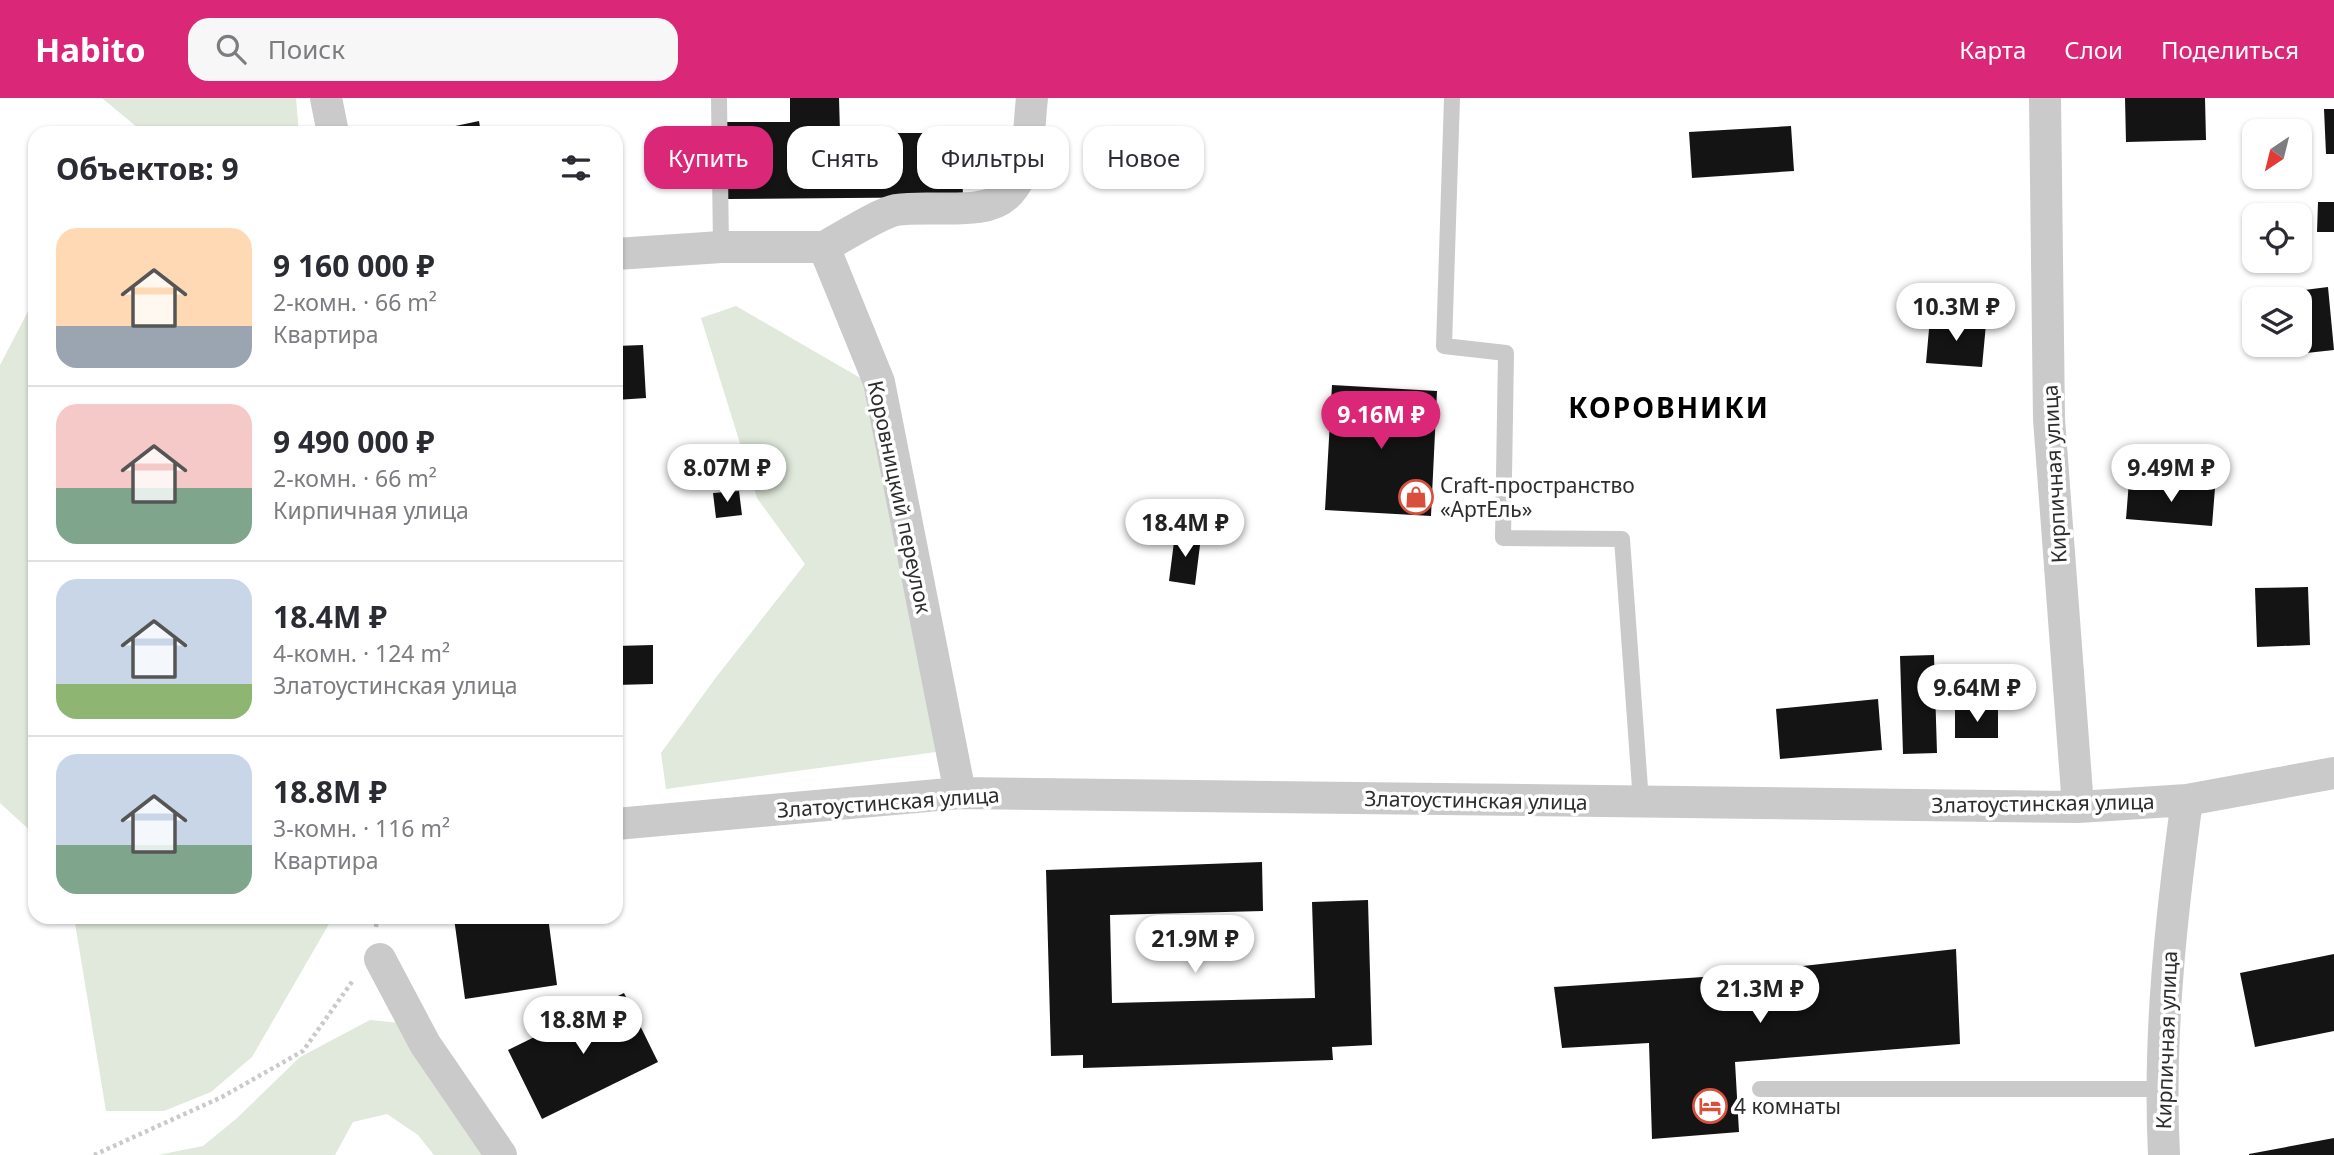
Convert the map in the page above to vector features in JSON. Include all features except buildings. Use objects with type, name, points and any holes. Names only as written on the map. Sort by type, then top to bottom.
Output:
[{"type":"street","points":[[326,98],[332,126]]},
{"type":"street","points":[[623,254],[722,247],[824,247],[894,210],[978,207],[996,203],[1009,195],[1019,181],[1025,165],[1032,98]]},
{"type":"street","name":"Кирпичная улица","points":[[2045,98],[2049,419],[2078,807]]},
{"type":"street","name":"Коровницкий переулок","points":[[824,247],[879,382],[960,793]]},
{"type":"street","name":"Златоустинская улица","points":[[623,823],[960,793],[2078,807],[2187,800],[2334,774]]},
{"type":"street","name":"Кирпичная улица","points":[[2164,1155],[2161,1088],[2169,931],[2187,800]]},
{"type":"street","points":[[380,959],[425,1044],[501,1155]]},
{"type":"lane","points":[[719,98],[722,247]]},
{"type":"lane","points":[[1452,98],[1444,346],[1506,353],[1503,538],[1622,538],[1641,802]]},
{"type":"lane","points":[[1760,1089],[2161,1088]]},
{"type":"path","points":[[94,1155],[222,1097],[303,1051],[355,977],[380,959],[377,924]]},
{"type":"shaded area","points":[[102,98],[296,98],[298,126],[136,126]]},
{"type":"shaded area","points":[[736,306],[876,387],[936,752],[666,789],[661,753],[717,676],[805,564],[757,498],[701,318]]},
{"type":"shaded area","points":[[28,311],[28,829],[0,803],[0,365]]},
{"type":"shaded area","points":[[75,924],[329,924],[252,1057],[211,1092],[164,1111],[106,1111]]},
{"type":"shaded area","points":[[370,1020],[400,1023],[500,1155],[434,1155],[418,1135],[387,1114],[353,1122],[335,1155],[158,1155],[203,1146],[236,1119],[300,1057]]},
{"type":"place","name":"Craft-пространство «АртЕль»","points":[[1416,497]]},
{"type":"place","name":"4 комнаты","points":[[1710,1106]]},
{"type":"district","name":"КОРОВНИКИ","points":[[1669,407]]}]
